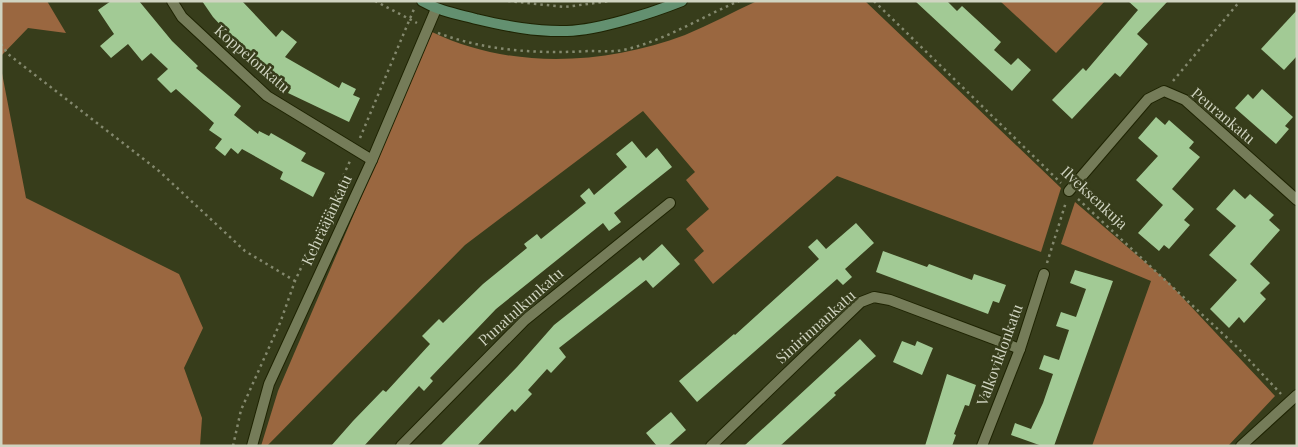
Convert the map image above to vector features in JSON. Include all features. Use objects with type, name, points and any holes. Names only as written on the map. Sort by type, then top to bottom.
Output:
[{"type":"street","name":"Koppelonkatu","points":[[172,1],[182,17],[267,96],[372,160]]},
{"type":"street","points":[[422,1],[436,9],[500,25],[534,30],[569,31],[632,18],[682,1]]},
{"type":"street","name":"Kehrääjänkatu","points":[[252,446],[269,384],[372,160],[436,9]]},
{"type":"street","points":[[1069,191],[1148,99],[1164,91]]},
{"type":"street","name":"Peurankatu","points":[[1164,91],[1185,100],[1297,200]]},
{"type":"street","name":"Punatulkunkatu","points":[[401,446],[525,320],[670,203]]},
{"type":"street","name":"Valkoviklonkatu","points":[[982,446],[1020,349],[1044,274]]},
{"type":"street","name":"Sinirinnankatu","points":[[711,446],[861,302],[874,298],[890,300],[1020,349]]},
{"type":"street","points":[[1241,446],[1293,399]]},
{"type":"path","points":[[508,1],[565,7],[610,1]]},
{"type":"path","name":"Ilveksenkuja","points":[[874,1],[1069,191],[1293,399]]},
{"type":"path","points":[[1164,91],[1240,1]]},
{"type":"path","points":[[233,446],[241,410],[280,323],[295,281],[411,19]]},
{"type":"path","points":[[1,44],[8,54],[159,171],[245,251],[295,281]]},
{"type":"path","points":[[1044,274],[1069,191]]},
{"type":"shaded area","points":[[1,1],[47,1],[66,33],[28,28],[1,56]]},
{"type":"shaded area","points":[[757,1],[865,1],[1061,188],[1041,252],[837,176],[713,284],[694,260],[704,251],[686,229],[709,209],[686,180],[695,172],[643,111],[465,245],[267,446],[261,446],[278,391],[432,32],[462,44],[493,53],[525,58],[558,59],[590,57],[622,53],[685,35]]},
{"type":"shaded area","points":[[1000,1],[1105,1],[1056,53]]},
{"type":"shaded area","points":[[1,68],[26,198],[179,274],[203,328],[184,368],[202,418],[200,446],[1,446]]},
{"type":"shaded area","points":[[1075,202],[1167,281],[1275,396],[1228,446],[1092,446],[1151,281],[1061,244]]},
{"type":"building","points":[[111,1],[139,1],[172,41],[198,66],[196,68],[241,106],[234,115],[258,134],[259,131],[269,136],[271,133],[306,153],[301,161],[325,173],[313,197],[280,179],[283,172],[242,149],[238,154],[231,148],[225,156],[215,148],[222,139],[209,130],[214,123],[176,89],[171,93],[157,79],[168,69],[151,53],[142,61],[128,44],[111,58],[100,46],[114,34],[98,10]]},
{"type":"building","points":[[202,1],[242,1],[276,37],[282,30],[297,42],[285,57],[339,88],[342,82],[356,89],[353,95],[360,98],[349,122],[288,93],[291,88],[277,80],[279,77],[238,44],[213,17]]},
{"type":"building","points":[[915,1],[947,1],[957,11],[962,6],[1001,42],[994,50],[1011,65],[1018,58],[1031,70],[1012,91]]},
{"type":"building","points":[[1128,1],[1168,1],[1137,34],[1148,44],[1120,77],[1115,73],[1072,119],[1052,100],[1083,68],[1086,71],[1138,10]]},
{"type":"building","points":[[1297,10],[1297,56],[1284,70],[1261,49]]},
{"type":"building","points":[[1262,89],[1293,117],[1285,126],[1289,129],[1276,144],[1235,108],[1248,94],[1253,99]]},
{"type":"building","points":[[1156,117],[1165,125],[1169,120],[1194,142],[1189,148],[1200,157],[1172,189],[1194,209],[1184,220],[1190,225],[1169,249],[1164,245],[1159,251],[1138,233],[1163,205],[1136,180],[1158,156],[1138,138]]},
{"type":"building","points":[[632,141],[646,158],[657,148],[672,167],[614,213],[621,222],[609,231],[603,223],[496,309],[430,378],[433,381],[424,391],[419,386],[364,446],[331,446],[383,390],[386,392],[430,344],[422,336],[439,319],[443,323],[483,284],[527,248],[524,244],[537,234],[541,239],[586,203],[580,196],[589,188],[594,195],[627,167],[616,154]]},
{"type":"building","points":[[1234,189],[1245,199],[1250,194],[1274,215],[1269,220],[1280,230],[1250,264],[1270,283],[1260,293],[1266,299],[1244,323],[1239,317],[1229,328],[1210,309],[1237,280],[1209,255],[1236,226],[1216,209]]},
{"type":"building","points":[[856,223],[874,243],[845,269],[852,277],[843,285],[837,279],[697,402],[679,381],[735,335],[819,259],[808,247],[817,239],[826,249]]},
{"type":"building","points":[[662,244],[680,264],[653,288],[646,280],[559,348],[566,357],[551,373],[547,369],[528,390],[532,394],[515,412],[512,409],[477,446],[440,446],[517,367],[554,325],[640,257],[643,261]]},
{"type":"building","points":[[883,251],[927,267],[929,264],[972,280],[974,274],[1006,285],[999,303],[993,301],[988,314],[876,272]]},
{"type":"building","points":[[1075,270],[1113,281],[1054,446],[1042,446],[1011,435],[1015,423],[1031,429],[1043,403],[1053,374],[1039,369],[1044,355],[1059,360],[1069,330],[1056,326],[1061,312],[1076,317],[1086,289],[1070,283]]},
{"type":"building","points":[[860,339],[876,356],[834,393],[836,395],[780,446],[744,446]]},
{"type":"building","points":[[902,341],[915,346],[917,341],[933,348],[922,375],[893,362]]},
{"type":"building","points":[[947,374],[976,385],[969,406],[965,405],[954,434],[956,435],[952,446],[925,446]]},
{"type":"building","points":[[671,412],[686,430],[668,446],[657,446],[646,433]]}]
